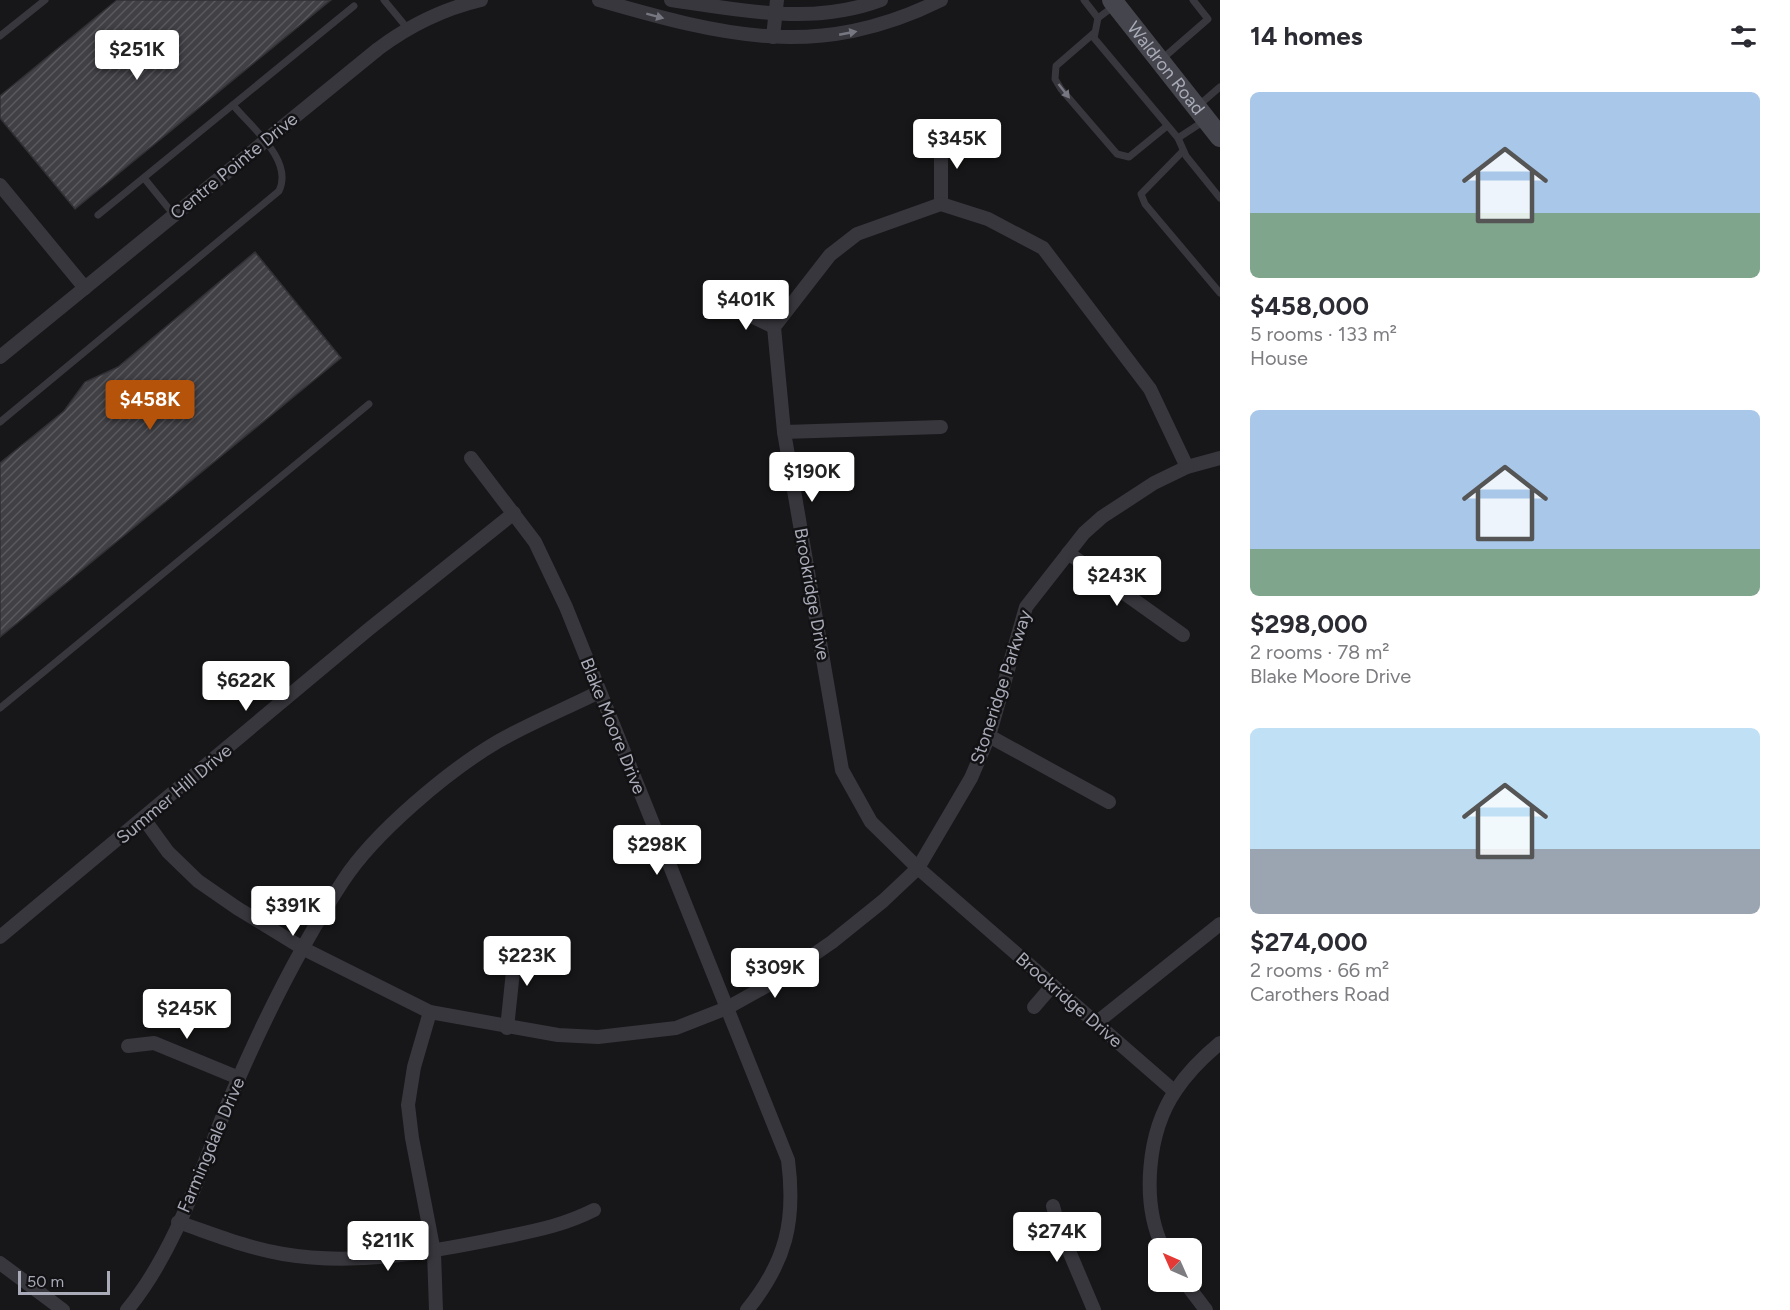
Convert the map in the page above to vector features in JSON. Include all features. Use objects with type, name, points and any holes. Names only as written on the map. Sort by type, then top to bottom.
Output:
[{"type":"main road","name":"Waldron Road","points":[[1114,2],[1220,137]]},
{"type":"street","name":"Centre Pointe Drive","points":[[0,357],[370,54],[408,29],[442,11],[482,0]]},
{"type":"street","points":[[599,0],[677,22],[773,37],[818,38],[866,30],[910,15],[941,0]]},
{"type":"street","points":[[671,0],[776,14],[830,14],[881,0]]},
{"type":"street","points":[[773,37],[777,0]]},
{"type":"street","points":[[941,136],[941,204]]},
{"type":"street","points":[[0,185],[85,288]]},
{"type":"street","points":[[731,306],[774,327],[830,255],[857,234],[941,204],[988,219],[1043,248],[1150,389],[1188,467]]},
{"type":"street","name":"Brookridge Drive","points":[[774,327],[784,432],[842,770],[871,822],[918,868],[1174,1091]]},
{"type":"street","points":[[784,432],[940,428]]},
{"type":"street","name":"Blake Moore Drive","points":[[471,458],[514,513],[541,553],[566,608],[788,1160],[792,1195],[789,1230],[778,1262],[764,1289],[747,1310]]},
{"type":"street","name":"Stoneridge Parkway","points":[[144,819],[168,852],[198,881],[304,949],[430,1012],[507,1028],[598,1037],[676,1028],[727,1008],[777,980],[832,942],[883,901],[918,868],[971,778],[989,736],[1026,607],[1084,533],[1102,517],[1154,483],[1188,467],[1220,458]]},
{"type":"street","name":"Summer Hill Drive","points":[[0,937],[369,629],[514,513]]},
{"type":"street","points":[[1068,553],[1184,634]]},
{"type":"street","name":"Farmingdale Drive","points":[[127,1310],[154,1270],[178,1222],[272,1007],[344,880],[371,846],[404,814],[496,742],[599,693]]},
{"type":"street","points":[[989,736],[1109,802]]},
{"type":"street","points":[[1096,1023],[1220,924]]},
{"type":"street","points":[[507,1028],[516,943]]},
{"type":"street","points":[[1034,1007],[1052,986]]},
{"type":"street","points":[[430,1012],[414,1067],[408,1105],[412,1138],[434,1252],[436,1310]]},
{"type":"street","points":[[128,1046],[154,1043],[239,1078]]},
{"type":"street","points":[[1159,1238],[1150,1209],[1149,1176],[1159,1128],[1174,1091],[1192,1069],[1220,1043]]},
{"type":"street","points":[[1053,1206],[1058,1225],[1094,1310]]},
{"type":"street","points":[[178,1222],[241,1244],[284,1254],[333,1258],[434,1252],[565,1224],[594,1210]]},
{"type":"street","points":[[0,1263],[63,1310]]},
{"type":"street","points":[[1192,1292],[1206,1310]]},
{"type":"lane","points":[[0,36],[45,0]]},
{"type":"lane","points":[[384,0],[408,29]]},
{"type":"lane","points":[[1084,0],[1098,18]]},
{"type":"lane","points":[[1160,61],[1208,19],[1193,0]]},
{"type":"lane","points":[[1114,2],[1098,18],[1094,38],[1178,138],[1184,151],[1220,198]]},
{"type":"lane","points":[[98,215],[354,6]]},
{"type":"lane","points":[[1094,33],[1063,57],[1056,66],[1055,79],[1117,154],[1129,157],[1167,126]]},
{"type":"lane","points":[[1178,138],[1201,114],[1220,87]]},
{"type":"lane","points":[[0,422],[275,196],[282,185],[283,171],[278,159],[233,105]]},
{"type":"lane","points":[[1184,151],[1141,194],[1145,204],[1220,293]]},
{"type":"lane","points":[[144,178],[174,215]]},
{"type":"lane","points":[[0,708],[369,404]]},
{"type":"building","points":[[117,0],[331,0],[75,209],[0,118],[0,96]]},
{"type":"building","points":[[255,252],[341,358],[0,637],[0,463],[64,411],[85,382],[118,367]]}]
